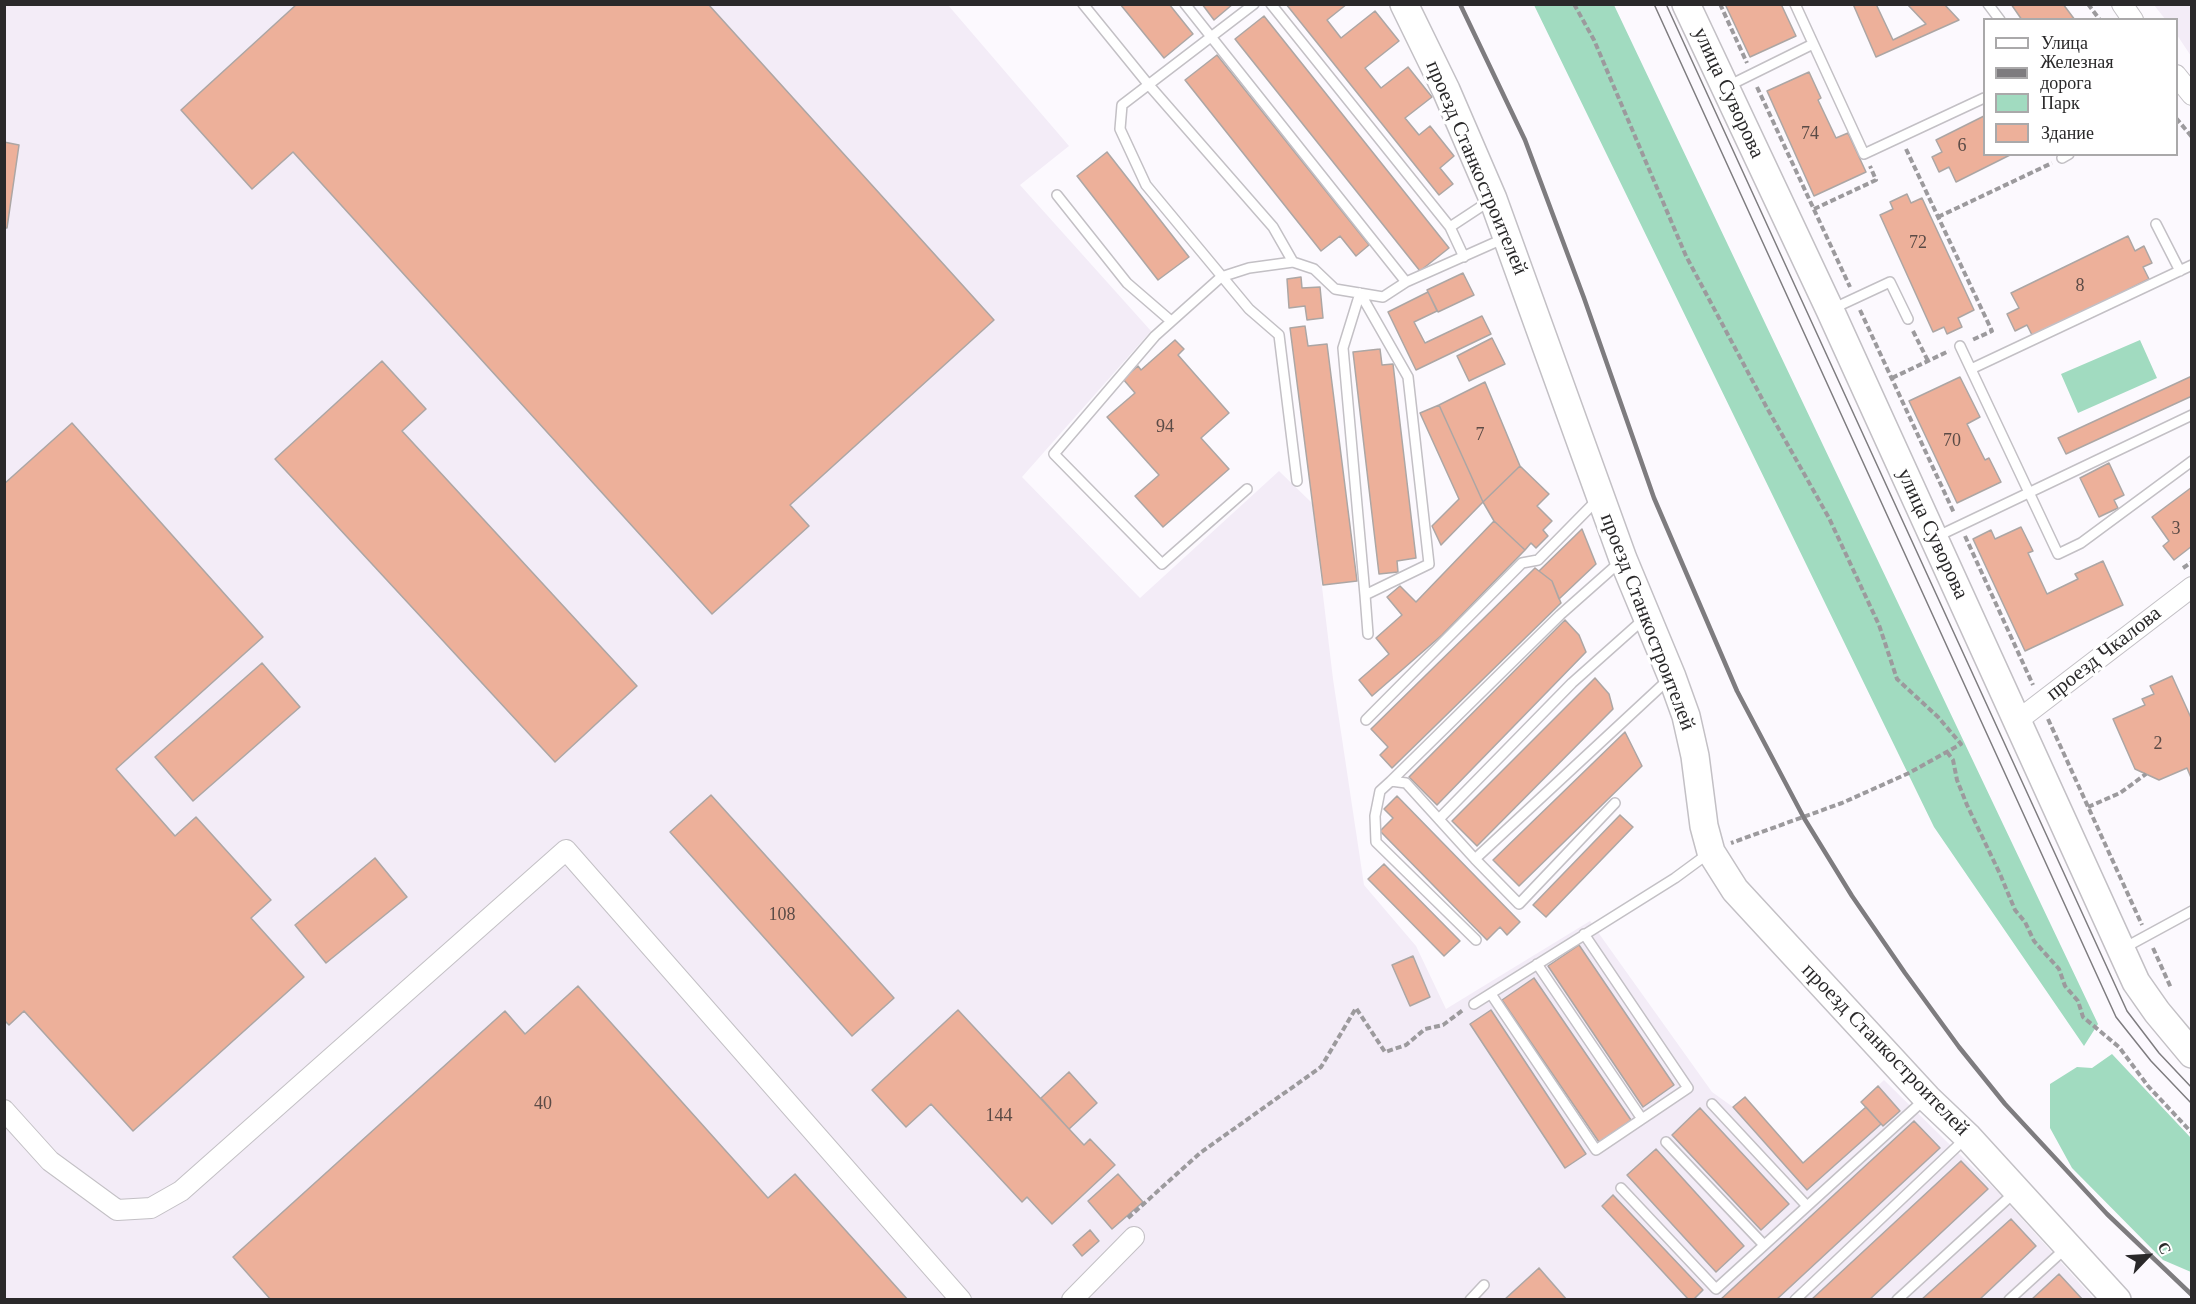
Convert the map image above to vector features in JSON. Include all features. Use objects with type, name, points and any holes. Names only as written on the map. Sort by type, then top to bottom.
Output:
[{"type":"main road","name":"проезд Станкостроителей","points":[[1404,4],[1446,90],[1493,199],[1623,559],[1672,676],[1690,736],[1704,826],[1711,852],[1735,890],[2117,1299]]},
{"type":"main road","name":"улица Суворова","points":[[1686,4],[1830,310],[2136,982],[2157,1012],[2188,1043]]},
{"type":"street","points":[[2122,4],[2132,18]]},
{"type":"street","points":[[2178,78],[2192,95]]},
{"type":"street","name":"проезд Чкалова","points":[[2017,721],[2192,587]]},
{"type":"street","points":[[6,1115],[50,1161],[117,1210],[151,1208],[181,1191],[566,850],[961,1299]]},
{"type":"street","points":[[1072,1299],[1134,1237]]},
{"type":"lane","points":[[1083,4],[1148,84],[1273,227],[1293,262]]},
{"type":"lane","points":[[1185,4],[1406,282]]},
{"type":"lane","points":[[1254,4],[1122,105],[1120,129],[1146,185],[1249,309],[1279,335],[1297,481]]},
{"type":"lane","points":[[1271,4],[1450,227],[1464,257]]},
{"type":"lane","points":[[1795,4],[1864,154],[1983,98]]},
{"type":"lane","points":[[1988,4],[1998,18]]},
{"type":"lane","points":[[1726,87],[1813,44]]},
{"type":"lane","points":[[1057,195],[1127,284],[1171,321]]},
{"type":"lane","points":[[1450,227],[1493,199]]},
{"type":"lane","points":[[2156,224],[2180,271]]},
{"type":"lane","points":[[1247,489],[1162,564],[1054,454],[1171,321],[1221,277],[1249,268],[1293,262],[1314,269],[1335,289],[1383,297],[1406,282],[1507,237]]},
{"type":"lane","points":[[1971,369],[2192,265]]},
{"type":"lane","points":[[1830,310],[1890,282],[1908,319]]},
{"type":"lane","points":[[1360,293],[1343,348],[1368,634]]},
{"type":"lane","points":[[1360,293],[1408,377],[1429,564],[1365,595]]},
{"type":"lane","points":[[1960,346],[2058,554],[2081,543],[2192,461]]},
{"type":"lane","points":[[1934,538],[2192,415]]},
{"type":"lane","points":[[1366,720],[1522,563],[1538,560],[1600,497]]},
{"type":"lane","points":[[1476,940],[1376,842],[1375,816],[1380,791],[1560,615],[1623,559]]},
{"type":"lane","points":[[1439,819],[1572,683],[1647,616]]},
{"type":"lane","points":[[1475,859],[1672,676]]},
{"type":"lane","points":[[1391,781],[1406,783],[1519,904],[1615,803]]},
{"type":"lane","points":[[1474,1004],[1675,878],[1711,852]]},
{"type":"lane","points":[[2122,950],[2192,911]]},
{"type":"lane","points":[[1491,994],[1596,1150],[1688,1088],[1584,934]]},
{"type":"lane","points":[[1538,964],[1642,1119]]},
{"type":"lane","points":[[1621,1188],[1716,1288],[1927,1098]]},
{"type":"lane","points":[[1712,1104],[1807,1206]]},
{"type":"lane","points":[[1794,1299],[1968,1137]]},
{"type":"lane","points":[[1666,1142],[1764,1245]]},
{"type":"lane","points":[[1897,1299],[2017,1190]]},
{"type":"lane","points":[[2009,1299],[2068,1246]]},
{"type":"lane","points":[[1470,1299],[1484,1285]]},
{"type":"path","points":[[1574,4],[1594,40],[1686,256],[1829,518],[1879,625],[1897,680],[1938,717],[1961,744],[1909,773],[1842,803],[1711,852]]},
{"type":"path","points":[[2088,4],[2098,18]]},
{"type":"path","points":[[2178,120],[2192,137]]},
{"type":"path","points":[[1892,378],[1992,331],[1901,137]]},
{"type":"path","points":[[1814,209],[1876,180],[1864,154]]},
{"type":"path","points":[[1938,217],[2066,156]]},
{"type":"path","points":[[1908,319],[1928,361]]},
{"type":"path","points":[[1947,752],[1953,760],[1957,780],[1967,805],[2015,910],[2025,922],[2034,941],[2059,969],[2066,986],[2078,1001],[2084,1017],[2119,1047],[2148,1086],[2192,1133]]},
{"type":"path","points":[[2088,807],[2120,793],[2146,774]]},
{"type":"path","points":[[1134,1237],[1122,1224],[1200,1154],[1321,1067],[1356,1008],[1385,1052],[1406,1045],[1425,1029],[1443,1025],[1474,1004]]},
{"type":"shaded area","points":[[5,4],[948,5],[1069,146],[1020,185],[1151,331],[1022,477],[1140,598],[1279,471],[1312,503],[1333,679],[1364,885],[1416,946],[1446,1009],[1590,921],[1712,1092],[1733,1107],[1745,1097],[1803,1162],[1866,1107],[1861,1102],[1884,1080],[1997,1191],[2094,1299],[5,1300]]},
{"type":"shaded area","points":[[2154,5],[2191,5],[2191,56],[2178,36],[2178,18],[2164,18]]},
{"type":"green space","points":[[1534,5],[1614,5],[2098,1024],[2084,1046],[1934,827]]},
{"type":"green space","points":[[2140,340],[2157,378],[2078,413],[2061,374]]},
{"type":"green space","points":[[2112,1054],[2191,1138],[2191,1272],[2163,1260],[2072,1168],[2050,1128],[2050,1084],[2077,1067],[2092,1068]]},
{"type":"building","points":[[297,4],[708,4],[994,320],[790,505],[809,526],[712,614],[293,152],[252,189],[181,110]]},
{"type":"building","points":[[1120,4],[1169,4],[1193,34],[1164,58]]},
{"type":"building","points":[[1202,4],[1233,4],[1214,20]]},
{"type":"building","points":[[1286,4],[1347,4],[1327,20],[1341,38],[1375,11],[1399,41],[1365,68],[1381,88],[1408,67],[1432,97],[1405,118],[1419,135],[1430,126],[1454,156],[1440,168],[1453,184],[1439,195]]},
{"type":"building","points":[[1725,4],[1781,4],[1796,36],[1750,57]]},
{"type":"building","points":[[1853,4],[1876,4],[1893,40],[1926,24],[1907,4],[1944,4],[1959,20],[1876,57]]},
{"type":"building","points":[[2011,4],[2063,4],[2074,18],[2021,18]]},
{"type":"building","points":[[1264,16],[1449,248],[1420,271],[1235,39]]},
{"type":"building","points":[[1217,55],[1369,245],[1356,256],[1340,236],[1321,251],[1185,80]]},
{"type":"building","points":[[1809,72],[1821,98],[1818,100],[1836,138],[1848,133],[1866,172],[1814,196],[1767,91]]},
{"type":"building","points":[[1983,116],[1983,156],[2008,156],[1956,182],[1949,167],[1939,172],[1932,157],[1942,152],[1936,140]]},
{"type":"building","points":[[4,142],[19,145],[7,228],[4,228]]},
{"type":"building","points":[[1107,152],[1189,257],[1158,280],[1077,176]]},
{"type":"building","points":[[1907,194],[1911,203],[1922,198],[1974,310],[1958,318],[1962,327],[1947,334],[1944,327],[1933,332],[1880,215],[1893,209],[1890,202]]},
{"type":"building","points":[[2128,236],[2135,251],[2144,246],[2152,263],[2143,267],[2149,279],[2033,337],[2027,325],[2015,331],[2007,314],[2019,308],[2011,293]]},
{"type":"building","points":[[1463,273],[1474,295],[1438,312],[1427,290]]},
{"type":"building","points":[[1301,277],[1302,288],[1320,287],[1323,318],[1307,320],[1305,306],[1289,308],[1287,279]]},
{"type":"building","points":[[1428,292],[1437,311],[1414,322],[1425,343],[1482,316],[1491,334],[1416,370],[1388,312]]},
{"type":"building","points":[[1305,326],[1308,346],[1327,344],[1357,581],[1323,585],[1290,328]]},
{"type":"building","points":[[1492,338],[1505,364],[1469,381],[1457,356]]},
{"type":"building","points":[[1175,340],[1184,349],[1178,355],[1229,413],[1201,438],[1229,469],[1163,527],[1135,496],[1159,475],[1107,417],[1135,393],[1123,379],[1138,366],[1141,370]]},
{"type":"building","points":[[1380,349],[1382,365],[1393,364],[1416,558],[1397,561],[1398,572],[1379,574],[1353,352]]},
{"type":"building","points":[[382,361],[426,409],[402,431],[637,686],[555,762],[275,459]]},
{"type":"building","points":[[2192,376],[2192,396],[2066,454],[2058,438]]},
{"type":"building","points":[[1960,377],[1980,417],[1967,424],[1985,460],[1989,458],[2001,482],[1957,503],[1909,401]]},
{"type":"building","points":[[1485,382],[1520,466],[1483,502],[1439,405]]},
{"type":"building","points":[[1439,405],[1483,502],[1441,545],[1432,526],[1459,499],[1420,413]]},
{"type":"building","points":[[72,423],[263,637],[116,769],[175,836],[196,817],[271,900],[251,918],[304,977],[133,1131],[24,1011],[9,1025],[4,1020],[4,484]]},
{"type":"building","points":[[2109,463],[2124,495],[2114,500],[2118,508],[2099,517],[2080,478]]},
{"type":"building","points":[[1520,466],[1549,494],[1537,506],[1552,521],[1543,530],[1548,536],[1536,548],[1531,543],[1525,550],[1494,521],[1483,502]]},
{"type":"building","points":[[2192,487],[2192,546],[2174,560],[2163,546],[2169,541],[2152,517]]},
{"type":"building","points":[[1494,521],[1525,550],[1442,635],[1372,696],[1359,680],[1389,654],[1376,638],[1402,615],[1387,597],[1400,586],[1416,602]]},
{"type":"building","points":[[2021,527],[2033,551],[2028,553],[2047,594],[2078,579],[2075,574],[2103,561],[2123,605],[2025,651],[1973,539],[1991,530],[1995,539]]},
{"type":"building","points":[[1582,529],[1596,564],[1559,599],[1552,581],[1539,571]]},
{"type":"building","points":[[1535,568],[1552,581],[1561,603],[1392,768],[1380,755],[1388,747],[1371,729]]},
{"type":"building","points":[[1565,620],[1579,635],[1586,652],[1437,805],[1409,777]]},
{"type":"building","points":[[262,663],[300,707],[193,801],[155,757]]},
{"type":"building","points":[[2172,676],[2192,720],[2192,780],[2187,768],[2159,780],[2135,769],[2113,719],[2145,705],[2142,699],[2154,694],[2150,686]]},
{"type":"building","points":[[1595,678],[1609,694],[1613,709],[1477,846],[1452,821]]},
{"type":"building","points":[[1625,732],[1642,766],[1519,886],[1493,860]]},
{"type":"building","points":[[711,795],[894,998],[852,1036],[670,832]]},
{"type":"building","points":[[1397,796],[1520,922],[1507,935],[1500,927],[1487,940],[1380,831],[1393,818],[1384,809]]},
{"type":"building","points":[[1620,815],[1633,827],[1546,917],[1533,905]]},
{"type":"building","points":[[375,858],[407,897],[326,963],[295,925]]},
{"type":"building","points":[[1384,864],[1460,941],[1444,956],[1368,879]]},
{"type":"building","points":[[1579,945],[1674,1085],[1643,1107],[1548,966]]},
{"type":"building","points":[[1413,956],[1430,997],[1410,1006],[1392,965]]},
{"type":"building","points":[[1534,978],[1631,1120],[1599,1142],[1502,1000]]},
{"type":"building","points":[[578,986],[768,1198],[795,1174],[908,1300],[271,1300],[233,1257],[505,1011],[525,1034]]},
{"type":"building","points":[[958,1010],[1084,1145],[1090,1139],[1115,1165],[1052,1224],[1027,1197],[1022,1202],[931,1104],[906,1127],[872,1090]]},
{"type":"building","points":[[1491,1010],[1586,1154],[1565,1168],[1470,1024]]},
{"type":"building","points":[[1069,1072],[1097,1103],[1069,1129],[1041,1098]]},
{"type":"building","points":[[1878,1086],[1900,1111],[1883,1126],[1861,1102]]},
{"type":"building","points":[[1745,1097],[1803,1163],[1866,1107],[1881,1124],[1807,1190],[1733,1107]]},
{"type":"building","points":[[1700,1108],[1789,1204],[1761,1230],[1672,1135]]},
{"type":"building","points":[[1914,1121],[1940,1148],[1776,1300],[1720,1300]]},
{"type":"building","points":[[1656,1149],[1744,1246],[1716,1272],[1627,1175]]},
{"type":"building","points":[[1961,1161],[1988,1189],[1869,1300],[1811,1300]]},
{"type":"building","points":[[1118,1174],[1143,1202],[1112,1229],[1088,1201]]},
{"type":"building","points":[[1613,1195],[1703,1290],[1693,1300],[1689,1300],[1602,1206]]},
{"type":"building","points":[[2011,1219],[2036,1246],[1979,1300],[1921,1300]]},
{"type":"building","points":[[1090,1230],[1099,1241],[1082,1256],[1073,1245]]},
{"type":"building","points":[[1539,1268],[1567,1300],[1504,1300]]},
{"type":"building","points":[[2059,1274],[2083,1300],[2031,1300]]},
{"type":"tram line","points":[[1654,4],[2116,1017],[2151,1061],[2192,1104]]},
{"type":"tram line","points":[[1666,4],[2127,1011],[2159,1053],[2192,1088]]},
{"type":"railway","points":[[1460,4],[1525,140],[1584,298],[1654,498],[1737,691],[1804,818],[1852,896],[1905,973],[1959,1047],[2005,1104],[2107,1214],[2192,1295]]}]
